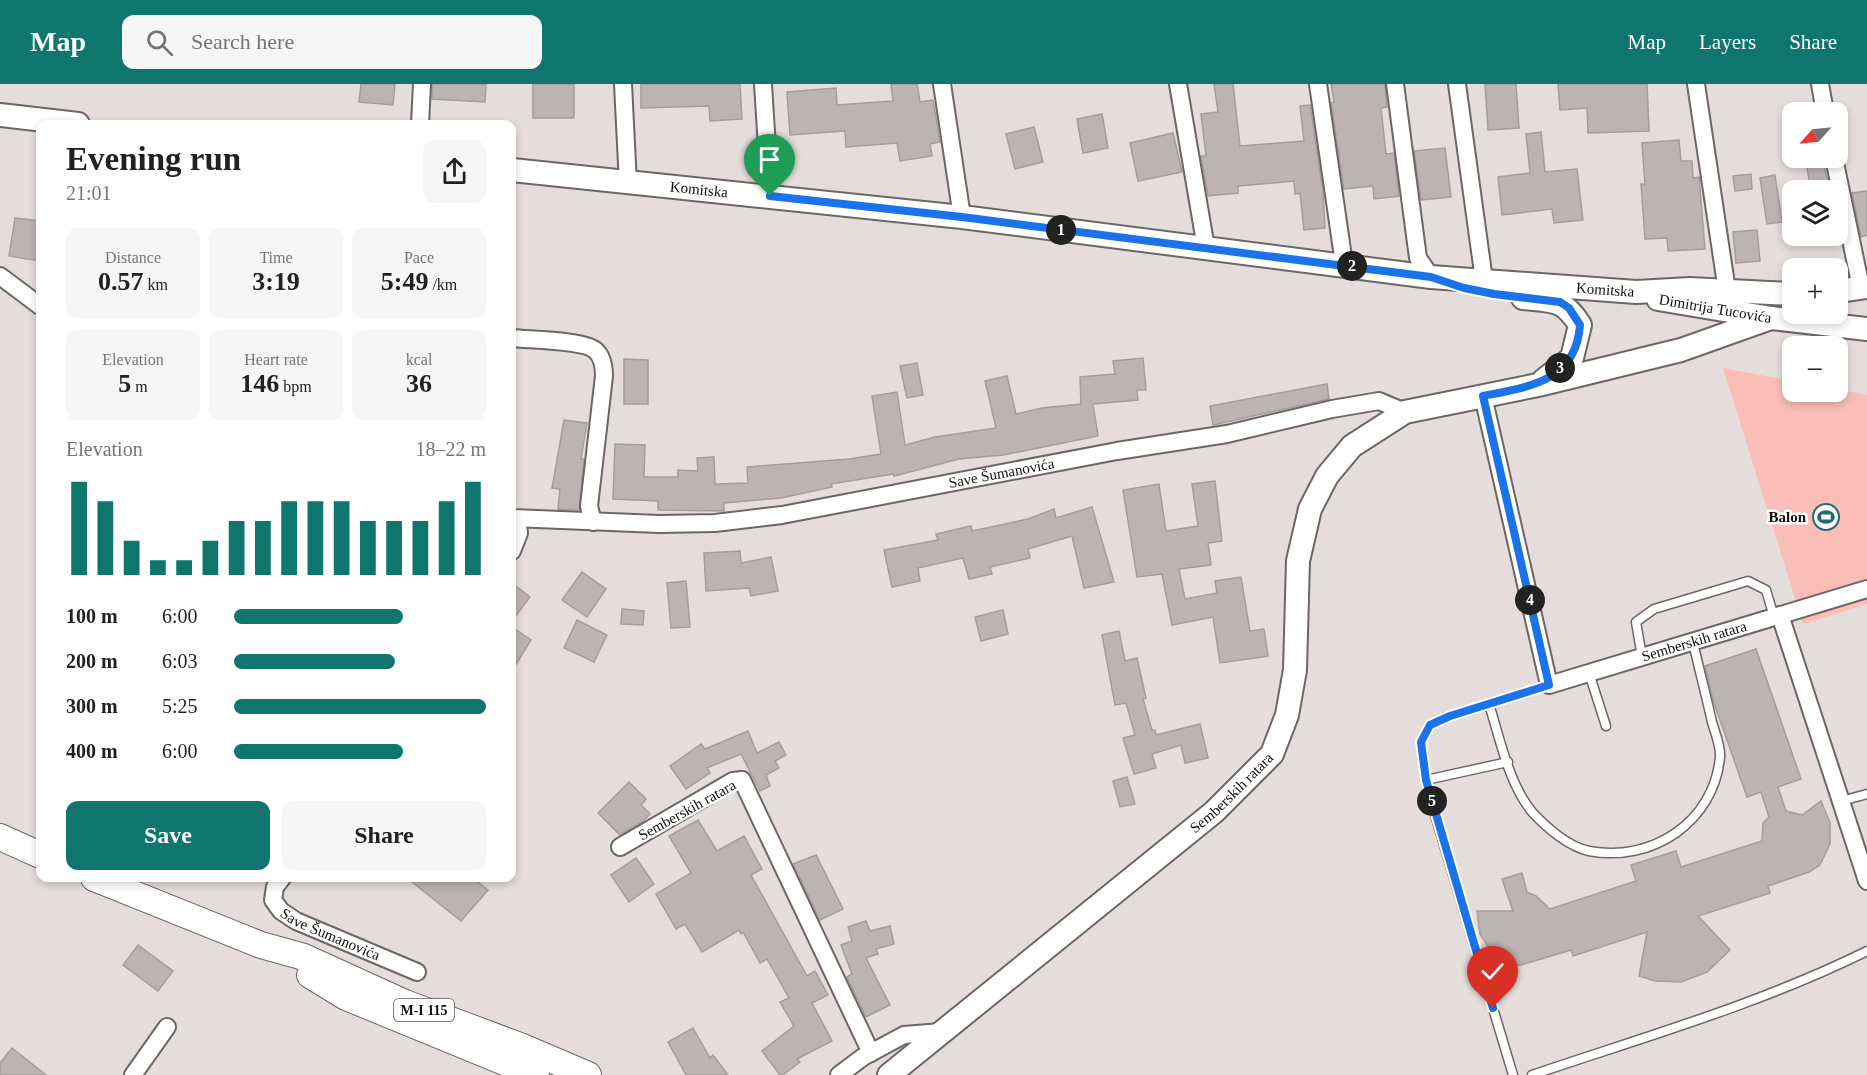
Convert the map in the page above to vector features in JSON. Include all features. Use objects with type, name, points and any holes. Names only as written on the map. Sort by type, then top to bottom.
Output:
[{"type":"main road","points":[[0,115],[43,120]]},
{"type":"main road","name":"Komitska","points":[[516,170],[628,184],[770,196],[962,217],[1344,264],[1431,277],[1636,292]]},
{"type":"main road","points":[[1431,277],[1464,288],[1560,302],[1569,308],[1580,325],[1572,358],[1538,385]]},
{"type":"main road","points":[[1848,289],[1864,287]]},
{"type":"main road","name":"Dimitrija Tucovića","points":[[1636,292],[1661,300],[1727,301],[1771,318],[1867,329]]},
{"type":"main road","points":[[1681,350],[1692,333],[1727,301],[1782,294]]},
{"type":"main road","name":"Semberskih ratara","points":[[941,1032],[1214,812],[1272,754],[1287,715],[1295,670],[1298,561],[1310,509],[1328,476],[1352,446],[1405,412],[1538,385],[1681,350],[1771,318]]},
{"type":"main road","points":[[0,837],[36,853]]},
{"type":"main road","name":"M-I 115","points":[[104,882],[261,945],[304,957],[405,1003],[520,1046],[588,1075]]},
{"type":"main road","name":"M-I 115","points":[[261,945],[346,997],[536,1075]]},
{"type":"main road","points":[[889,1075],[941,1032]]},
{"type":"main road","points":[[908,1075],[941,1032]]},
{"type":"street","points":[[420,120],[422,84]]},
{"type":"street","points":[[623,84],[628,184]]},
{"type":"street","points":[[763,84],[770,196]]},
{"type":"street","points":[[942,84],[962,217]]},
{"type":"street","points":[[1178,84],[1206,248]]},
{"type":"street","points":[[1318,84],[1344,264]]},
{"type":"street","points":[[1395,84],[1418,258],[1431,277]]},
{"type":"street","points":[[1457,84],[1484,280]]},
{"type":"street","points":[[1696,84],[1727,301]]},
{"type":"street","points":[[1820,84],[1823,102]]},
{"type":"street","points":[[1836,168],[1864,287]]},
{"type":"street","points":[[0,276],[36,303]]},
{"type":"street","points":[[516,338],[581,345],[594,349],[600,358],[604,376],[589,506],[593,522]]},
{"type":"street","points":[[1483,396],[1549,685]]},
{"type":"street","name":"Save Šumanovića","points":[[516,519],[703,523],[782,515],[1117,451],[1227,434],[1332,409],[1379,401],[1405,412]]},
{"type":"street","name":"Save Šumanovića","points":[[516,525],[519,533],[516,541]]},
{"type":"street","name":"Semberskih ratara","points":[[1549,685],[1867,589]]},
{"type":"street","points":[[1777,616],[1867,881]]},
{"type":"street","name":"Semberskih ratara","points":[[620,847],[733,781],[742,780],[871,1053]]},
{"type":"street","name":"Save Šumanovića","points":[[279,882],[275,887],[273,900],[280,911],[296,921],[417,972]]},
{"type":"street","points":[[133,1075],[167,1027]]},
{"type":"street","points":[[839,1075],[871,1053],[904,1035],[941,1032]]},
{"type":"lane","points":[[1642,657],[1636,622],[1654,609],[1748,581],[1766,590],[1777,616]]},
{"type":"lane","points":[[1489,704],[1508,762],[1533,812],[1556,835],[1588,851],[1618,853],[1653,847],[1676,835],[1692,821],[1707,801],[1716,780],[1720,754],[1693,642]]},
{"type":"lane","points":[[1589,673],[1606,726]]},
{"type":"lane","points":[[1513,1075],[1426,780],[1421,742],[1430,725],[1450,716],[1549,685]]},
{"type":"lane","points":[[1426,780],[1508,762]]},
{"type":"lane","points":[[1841,801],[1867,794]]},
{"type":"lane","points":[[1532,1075],[1754,999],[1820,974],[1867,951]]},
{"type":"shaded area","points":[[1723,368],[1782,379],[1782,402],[1848,402],[1848,391],[1867,395],[1867,604],[1803,624]]},
{"type":"building","points":[[361,84],[395,84],[393,105],[359,102]]},
{"type":"building","points":[[432,84],[486,84],[485,102],[432,99]]},
{"type":"building","points":[[533,84],[574,84],[574,118],[533,118]]},
{"type":"building","points":[[641,84],[740,84],[742,119],[710,121],[709,106],[641,108]]},
{"type":"building","points":[[891,84],[917,84],[920,102],[933,100],[940,142],[930,144],[932,156],[900,161],[897,143],[846,147],[845,131],[790,135],[787,92],[836,88],[837,105],[893,101]]},
{"type":"building","points":[[1214,84],[1233,84],[1240,146],[1304,141],[1300,106],[1310,105],[1323,191],[1325,228],[1304,230],[1300,193],[1295,194],[1294,181],[1238,186],[1238,193],[1208,196],[1201,156],[1206,156],[1201,114],[1218,112]]},
{"type":"building","points":[[1331,84],[1385,84],[1387,107],[1381,108],[1386,154],[1394,153],[1399,196],[1374,199],[1373,186],[1344,189],[1331,103],[1334,102]]},
{"type":"building","points":[[1485,84],[1516,84],[1519,128],[1488,130]]},
{"type":"building","points":[[1558,84],[1647,84],[1649,131],[1588,133],[1587,108],[1560,110]]},
{"type":"building","points":[[1102,114],[1108,148],[1083,153],[1077,119]]},
{"type":"building","points":[[1034,127],[1043,162],[1015,169],[1006,134]]},
{"type":"building","points":[[1541,132],[1545,172],[1577,169],[1583,220],[1554,223],[1552,209],[1502,215],[1498,177],[1530,173],[1526,134]]},
{"type":"building","points":[[1173,133],[1182,172],[1138,181],[1130,143]]},
{"type":"building","points":[[1679,140],[1681,161],[1692,161],[1693,178],[1699,177],[1705,249],[1668,251],[1667,238],[1645,239],[1641,184],[1645,184],[1642,143]]},
{"type":"building","points":[[1445,148],[1451,197],[1421,200],[1414,151]]},
{"type":"building","points":[[1807,168],[1824,168],[1828,180],[1809,180]]},
{"type":"building","points":[[1751,174],[1752,189],[1735,191],[1733,176]]},
{"type":"building","points":[[1775,175],[1782,222],[1767,224],[1760,178]]},
{"type":"building","points":[[1867,191],[1867,235],[1861,237],[1852,193]]},
{"type":"building","points":[[15,218],[36,221],[36,260],[9,256]]},
{"type":"building","points":[[1757,230],[1760,261],[1736,263],[1733,232]]},
{"type":"building","points":[[1143,358],[1146,390],[1137,390],[1138,400],[1093,404],[1098,436],[1003,455],[959,459],[894,476],[893,474],[831,484],[832,487],[781,498],[724,503],[724,511],[658,510],[658,501],[613,499],[615,444],[645,445],[644,477],[678,477],[678,470],[698,471],[697,458],[714,457],[715,484],[748,483],[747,467],[849,459],[881,454],[872,396],[897,392],[905,445],[935,437],[996,428],[985,381],[1007,376],[1016,414],[1042,408],[1081,404],[1080,377],[1115,374],[1113,361]]},
{"type":"building","points":[[624,359],[648,360],[648,404],[624,404]]},
{"type":"building","points":[[917,363],[923,395],[907,398],[900,366]]},
{"type":"building","points":[[1327,384],[1329,399],[1213,425],[1210,406]]},
{"type":"building","points":[[564,420],[587,423],[581,459],[584,459],[579,510],[558,509],[560,489],[552,488]]},
{"type":"building","points":[[1215,481],[1222,541],[1208,543],[1211,565],[1179,569],[1185,599],[1217,593],[1215,581],[1241,577],[1250,631],[1264,629],[1268,656],[1220,663],[1213,617],[1172,625],[1162,574],[1137,577],[1123,490],[1159,484],[1166,531],[1198,526],[1192,484]]},
{"type":"building","points":[[1092,507],[1114,582],[1084,588],[1072,536],[1028,549],[1030,558],[990,567],[992,574],[969,579],[963,558],[918,568],[920,581],[892,587],[884,550],[938,540],[936,534],[971,526],[972,531],[1028,519],[1054,509],[1056,518]]},
{"type":"building","points":[[740,551],[741,563],[771,557],[778,591],[751,596],[749,588],[706,591],[704,553]]},
{"type":"building","points":[[582,572],[606,589],[587,617],[562,600]]},
{"type":"building","points":[[686,581],[690,627],[671,628],[667,583]]},
{"type":"building","points":[[516,586],[530,597],[516,616]]},
{"type":"building","points":[[622,609],[644,611],[643,625],[621,624]]},
{"type":"building","points":[[1003,610],[1008,634],[981,641],[975,617]]},
{"type":"building","points":[[577,620],[607,635],[594,662],[564,648]]},
{"type":"building","points":[[516,630],[531,640],[516,664]]},
{"type":"building","points":[[1119,631],[1125,661],[1137,658],[1146,698],[1143,699],[1152,730],[1155,730],[1156,735],[1200,724],[1208,758],[1185,763],[1181,745],[1152,754],[1156,768],[1134,774],[1123,738],[1135,735],[1126,703],[1115,705],[1102,635]]},
{"type":"building","points":[[1756,649],[1801,779],[1778,787],[1786,811],[1802,815],[1821,801],[1830,823],[1830,844],[1820,865],[1809,872],[1768,886],[1770,893],[1698,916],[1730,950],[1707,972],[1681,982],[1655,981],[1639,976],[1647,932],[1573,956],[1571,950],[1521,965],[1507,966],[1495,958],[1480,934],[1477,911],[1513,911],[1502,879],[1522,873],[1527,892],[1536,896],[1550,909],[1636,881],[1631,865],[1676,851],[1681,867],[1762,841],[1763,823],[1769,817],[1761,792],[1747,797],[1713,700],[1705,666]]},
{"type":"building","points":[[748,731],[757,753],[779,742],[786,755],[775,761],[779,768],[766,775],[770,786],[760,791],[741,754],[707,768],[710,773],[686,789],[670,766],[701,744],[705,749]]},
{"type":"building","points":[[1127,777],[1135,804],[1120,807],[1113,781]]},
{"type":"building","points":[[629,782],[646,799],[641,805],[650,814],[642,822],[620,835],[598,813]]},
{"type":"building","points":[[698,820],[717,851],[744,836],[762,869],[751,875],[807,976],[815,971],[828,995],[812,1003],[832,1041],[797,1059],[800,1062],[783,1075],[780,1075],[762,1051],[794,1026],[780,1002],[789,998],[767,959],[760,963],[743,932],[741,934],[739,930],[702,952],[685,924],[676,929],[656,894],[691,873],[669,836]]},
{"type":"building","points":[[816,855],[843,909],[820,920],[793,864]]},
{"type":"building","points":[[636,858],[654,884],[629,902],[611,875]]},
{"type":"building","points":[[412,882],[478,882],[488,890],[461,921]]},
{"type":"building","points":[[866,921],[870,931],[890,926],[894,944],[876,949],[878,954],[866,958],[890,1005],[866,1017],[847,977],[852,974],[841,945],[852,941],[848,927]]},
{"type":"building","points":[[138,945],[173,971],[158,991],[123,965]]},
{"type":"building","points":[[693,1028],[710,1058],[713,1055],[728,1075],[686,1075],[668,1042]]},
{"type":"building","points":[[12,1048],[46,1075],[0,1075],[0,1063]]},
{"type":"place","name":"Balon","points":[[1826,517]]},
{"type":"route","points":[[770,196],[1344,264],[1431,277],[1464,288],[1494,294],[1560,302],[1569,308],[1580,325],[1579,337],[1572,358],[1538,385],[1483,396],[1549,685],[1450,716],[1430,725],[1421,742],[1426,780],[1433,808],[1493,1008]]}]
